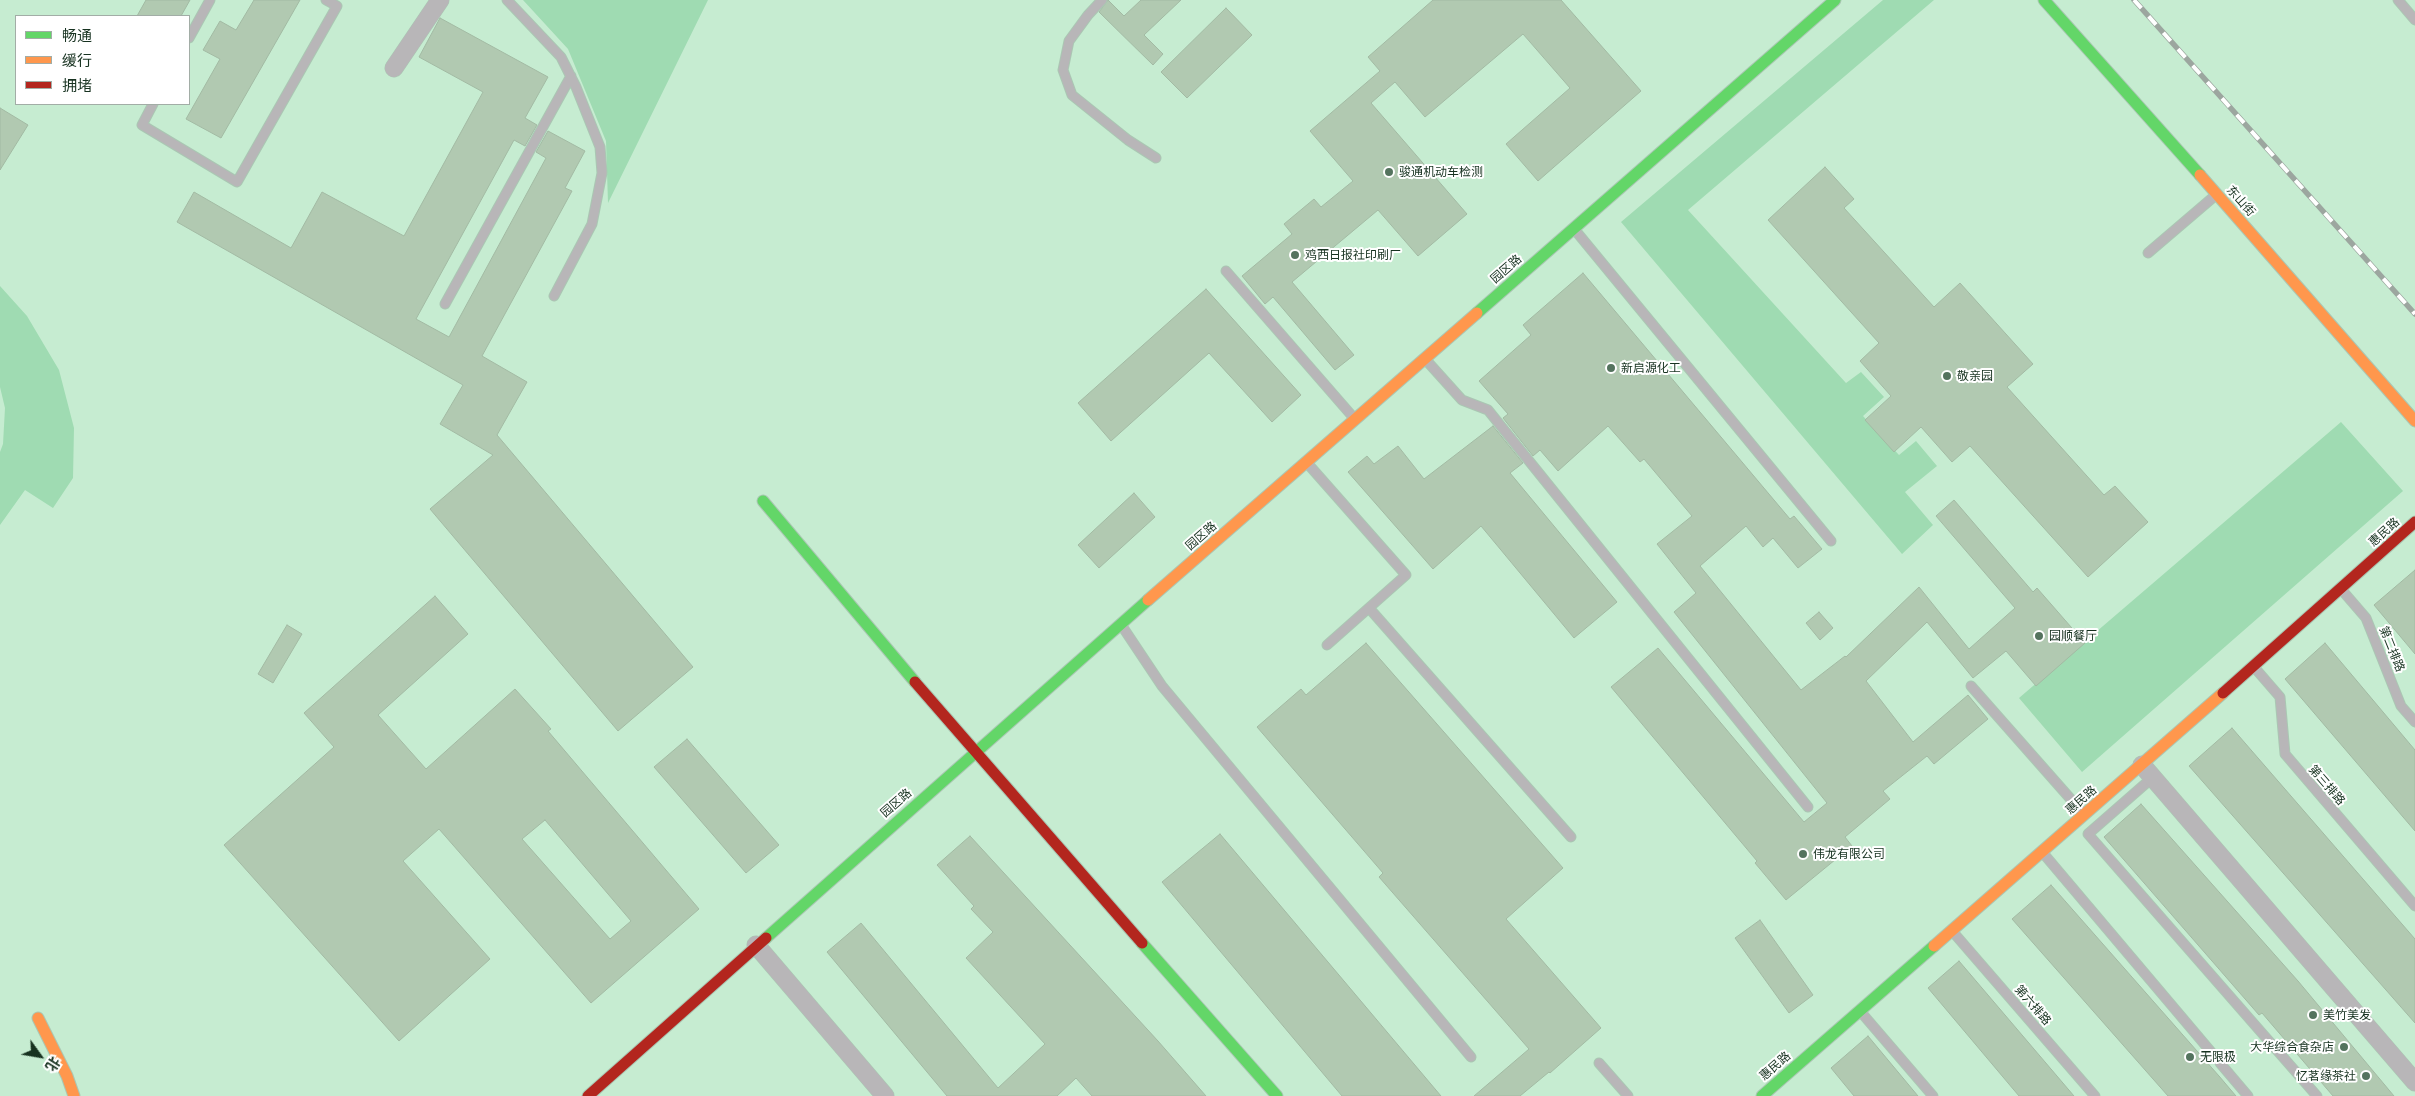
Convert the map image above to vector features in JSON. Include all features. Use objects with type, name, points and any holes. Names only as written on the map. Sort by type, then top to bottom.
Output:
[{"type":"main road","name":"园区路","points":[[588,1096],[974,752],[1835,0]]},
{"type":"main road","name":"东山街","points":[[2044,0],[2217,194],[2415,421]]},
{"type":"main road","points":[[763,501],[974,752],[1277,1096]]},
{"type":"main road","name":"惠民路","points":[[1762,1096],[1775,1092],[1860,1011],[2085,815],[2147,771],[2254,666],[2415,524]]},
{"type":"main road","points":[[38,1018],[67,1076],[74,1096]]},
{"type":"street","points":[[394,68],[440,0]]},
{"type":"street","points":[[2147,771],[2415,1082]]},
{"type":"street","points":[[756,945],[885,1096]]},
{"type":"lane","points":[[190,36],[210,0]]},
{"type":"lane","points":[[152,105],[142,125],[237,182],[337,6],[326,0]]},
{"type":"lane","points":[[507,0],[562,57],[600,147],[602,173],[592,224],[554,296]]},
{"type":"lane","points":[[1102,0],[1088,15],[1069,41],[1063,70],[1072,95],[1128,140],[1156,158]]},
{"type":"lane","points":[[2398,0],[2415,20]]},
{"type":"lane","points":[[445,304],[571,76]]},
{"type":"lane","points":[[2148,253],[2217,194]]},
{"type":"lane","points":[[1574,228],[1831,541]]},
{"type":"lane","points":[[1226,271],[1355,419]]},
{"type":"lane","points":[[1424,358],[1462,400],[1488,410],[1808,807]]},
{"type":"lane","points":[[1306,462],[1406,575],[1327,645]]},
{"type":"lane","name":"第二排路","points":[[2341,589],[2366,618],[2401,706],[2415,722]]},
{"type":"lane","points":[[1369,608],[1571,836]]},
{"type":"lane","points":[[1121,624],[1162,686],[1471,1057]]},
{"type":"lane","name":"第三排路","points":[[2254,666],[2280,697],[2285,754],[2415,906]]},
{"type":"lane","points":[[1971,686],[2085,815]]},
{"type":"lane","points":[[2147,771],[2088,834],[2317,1096]]},
{"type":"lane","points":[[2042,852],[2212,1053]]},
{"type":"lane","name":"第六排路","points":[[1952,931],[2095,1096]]},
{"type":"lane","points":[[1860,1011],[1933,1096]]},
{"type":"lane","points":[[1599,1063],[1628,1096]]},
{"type":"lane","points":[[2220,1063],[2248,1096]]},
{"type":"green space","points":[[523,0],[708,0],[608,203],[606,141],[568,49]]},
{"type":"green space","points":[[1883,0],[1934,0],[1688,210],[1846,383],[1861,372],[1884,397],[1863,416],[1899,455],[1916,441],[1937,466],[1905,492],[1933,525],[1902,554],[1621,222]]},
{"type":"green space","points":[[0,286],[27,316],[59,370],[74,428],[73,478],[53,508],[25,490],[0,525],[0,452],[3,444],[5,408],[0,387]]},
{"type":"green space","points":[[2341,422],[2403,491],[2082,772],[2019,698]]},
{"type":"building","points":[[146,0],[190,0],[182,15],[138,15]]},
{"type":"building","points":[[254,0],[300,0],[221,138],[186,119],[220,59],[203,50],[220,21],[236,30]]},
{"type":"building","points":[[1108,0],[1124,16],[1141,0],[1181,0],[1144,35],[1163,54],[1153,65],[1099,12]]},
{"type":"building","points":[[1433,0],[1561,0],[1641,91],[1538,181],[1506,144],[1570,88],[1523,34],[1425,117],[1395,82],[1371,103],[1467,214],[1418,256],[1378,210],[1292,282],[1354,355],[1335,370],[1273,297],[1265,304],[1242,276],[1292,234],[1284,224],[1314,199],[1321,207],[1353,181],[1310,131],[1380,71],[1368,57]]},
{"type":"building","points":[[1226,8],[1252,35],[1187,98],[1161,72]]},
{"type":"building","points":[[440,18],[548,77],[525,118],[537,125],[525,146],[514,140],[416,319],[449,337],[546,158],[536,152],[548,131],[585,151],[565,188],[572,191],[482,356],[527,382],[497,435],[693,667],[618,731],[430,509],[493,455],[440,424],[463,385],[177,222],[194,192],[291,248],[322,192],[404,236],[483,92],[419,57]]},
{"type":"building","points":[[0,108],[28,125],[0,170]]},
{"type":"building","name":"敬亲园","points":[[1825,167],[1854,199],[1844,208],[1934,307],[1960,283],[2033,364],[2007,387],[2104,495],[2115,486],[2148,522],[2088,577],[1970,446],[1952,462],[1921,427],[1894,452],[1865,420],[1891,396],[1860,361],[1879,343],[1768,220]]},
{"type":"building","points":[[1583,273],[1790,519],[1794,516],[1822,549],[1798,568],[1773,538],[1763,547],[1746,526],[1700,566],[1801,690],[1846,657],[1919,587],[1969,649],[2015,608],[1936,516],[1954,500],[2033,592],[2037,588],[2085,643],[2036,686],[2006,651],[1973,678],[1927,622],[1866,681],[1913,742],[1968,695],[1988,719],[1934,764],[1927,756],[1883,791],[1890,799],[1845,837],[1852,846],[1786,900],[1755,863],[1757,861],[1611,687],[1658,648],[1804,822],[1827,803],[1674,612],[1696,593],[1657,544],[1692,516],[1644,459],[1640,462],[1608,426],[1558,471],[1540,450],[1533,456],[1503,418],[1508,414],[1479,381],[1531,335],[1523,325]]},
{"type":"building","points":[[1206,289],[1301,395],[1272,422],[1209,353],[1111,441],[1078,403]]},
{"type":"building","points":[[1493,426],[1523,463],[1510,473],[1617,602],[1574,638],[1481,526],[1433,569],[1348,472],[1367,456],[1374,464],[1398,446],[1424,479]]},
{"type":"building","points":[[1134,493],[1155,517],[1099,568],[1078,545]]},
{"type":"building","points":[[2415,570],[2415,654],[2374,605]]},
{"type":"building","points":[[435,596],[468,634],[378,715],[426,769],[515,689],[551,729],[548,731],[699,909],[591,1003],[439,829],[403,861],[490,959],[399,1041],[224,845],[334,747],[304,713]],"holes":[[[545,820],[631,921],[610,939],[522,839]]]},
{"type":"building","points":[[1819,612],[1833,628],[1820,640],[1806,623]]},
{"type":"building","points":[[287,625],[302,634],[273,683],[258,674]]},
{"type":"building","points":[[1366,643],[1563,868],[1506,919],[1601,1028],[1550,1073],[1520,1096],[1474,1096],[1529,1049],[1379,877],[1383,873],[1257,727],[1301,689],[1306,695]]},
{"type":"building","points":[[2325,643],[2415,750],[2415,831],[2285,679]]},
{"type":"building","points":[[2232,728],[2415,939],[2415,1023],[2189,766]]},
{"type":"building","points":[[687,739],[779,845],[746,873],[654,767]]},
{"type":"building","points":[[2141,804],[2298,981],[2394,1096],[2333,1096],[2262,1013],[2259,1015],[2104,837]]},
{"type":"building","points":[[1220,834],[1441,1096],[1342,1096],[1162,882]]},
{"type":"building","points":[[970,836],[1206,1096],[1092,1096],[1076,1078],[1057,1096],[947,1096],[827,952],[861,923],[998,1088],[1045,1044],[966,958],[993,932],[971,909],[974,906],[937,865]]},
{"type":"building","points":[[2051,885],[2236,1096],[2168,1096],[2012,919]]},
{"type":"building","points":[[1760,920],[1813,995],[1789,1013],[1735,938]]},
{"type":"building","points":[[1959,961],[2074,1096],[2019,1096],[1928,988]]},
{"type":"building","points":[[1868,1036],[1918,1096],[1854,1096],[1831,1068]]},
{"type":"railway","points":[[2134,0],[2415,314]]},
{"type":"traffic: fast","points":[[1477,313],[1835,0]]},
{"type":"traffic: fast","points":[[2044,0],[2200,175]]},
{"type":"traffic: fast","points":[[763,501],[915,682]]},
{"type":"traffic: fast","points":[[766,938],[1148,600]]},
{"type":"traffic: fast","points":[[1142,943],[1277,1096]]},
{"type":"traffic: fast","points":[[1762,1096],[1934,946]]},
{"type":"traffic: slow","points":[[2200,175],[2415,421]]},
{"type":"traffic: slow","points":[[1148,600],[1477,313]]},
{"type":"traffic: slow","points":[[1934,946],[2223,693]]},
{"type":"traffic: slow","points":[[38,1018],[67,1076],[74,1096]]},
{"type":"traffic: jam","points":[[2223,693],[2415,522]]},
{"type":"traffic: jam","points":[[915,682],[1142,943]]},
{"type":"traffic: jam","points":[[588,1096],[766,938]]},
{"type":"place","name":"骏通机动车检测","points":[[1389,172]]},
{"type":"place","name":"鸡西日报社印刷厂","points":[[1295,255]]},
{"type":"place","name":"新启源化工","points":[[1611,368]]},
{"type":"place","name":"敬亲园","points":[[1947,376]]},
{"type":"place","name":"园顺餐厅","points":[[2039,636]]},
{"type":"place","name":"伟龙有限公司","points":[[1803,854]]},
{"type":"place","name":"美竹美发","points":[[2313,1015]]},
{"type":"place","name":"大华综合食杂店","points":[[2344,1047]]},
{"type":"place","name":"无限极","points":[[2190,1057]]},
{"type":"place","name":"忆茗缘茶社","points":[[2366,1076]]}]
